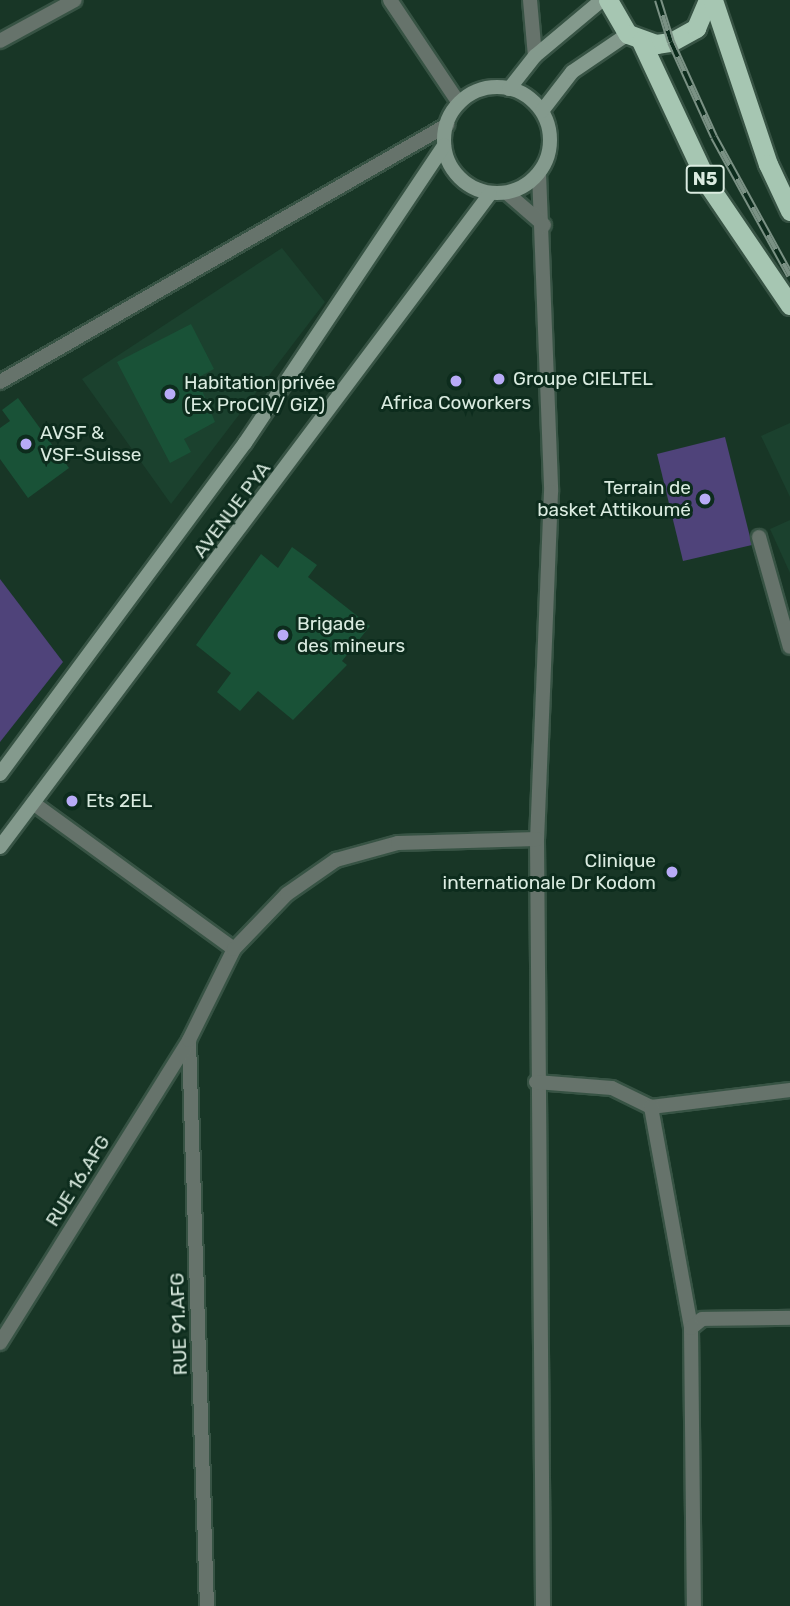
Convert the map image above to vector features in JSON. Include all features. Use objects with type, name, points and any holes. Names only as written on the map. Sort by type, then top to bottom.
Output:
[{"type":"highway","points":[[608,0],[635,38],[671,43],[684,37],[704,16],[711,0]]},
{"type":"highway","points":[[711,0],[768,164],[790,211]]},
{"type":"highway","name":"N5","points":[[635,38],[709,186],[790,304]]},
{"type":"main road","points":[[509,89],[534,56],[602,0]]},
{"type":"main road","points":[[542,111],[572,72],[635,38]]},
{"type":"main road","points":[[484,89],[509,89],[542,111],[549,151],[539,173],[507,193],[490,194],[457,175],[444,146],[447,125],[459,103],[484,89]]},
{"type":"main road","name":"AVENUE PYA","points":[[0,774],[245,443],[444,146]]},
{"type":"main road","name":"AVENUE PYA","points":[[0,847],[490,194]]},
{"type":"street","points":[[0,41],[75,0]]},
{"type":"street","points":[[390,0],[459,103]]},
{"type":"street","points":[[530,0],[534,56]]},
{"type":"street","points":[[0,382],[447,125]]},
{"type":"street","points":[[539,173],[544,225],[551,492],[537,839],[536,1082],[543,1606]]},
{"type":"street","points":[[507,193],[544,225]]},
{"type":"street","points":[[759,537],[790,647]]},
{"type":"street","points":[[33,803],[234,949]]},
{"type":"street","name":"RUE 16.AFG","points":[[0,1343],[189,1040],[234,949],[287,894],[337,860],[398,843],[537,839]]},
{"type":"street","name":"RUE 91.AFG","points":[[189,1040],[207,1606]]},
{"type":"street","points":[[536,1082],[612,1088],[652,1107],[790,1090]]},
{"type":"street","points":[[652,1107],[691,1328],[694,1606]]},
{"type":"street","points":[[691,1328],[702,1319],[790,1318]]},
{"type":"shaded area","points":[[282,248],[325,302],[171,504],[82,379]]},
{"type":"shaded area","points":[[790,423],[790,497],[761,436]]},
{"type":"shaded area","name":"Terrain de basket Attikoumé","points":[[725,437],[752,545],[683,561],[657,454]]},
{"type":"shaded area","points":[[790,520],[790,573],[770,529]]},
{"type":"shaded area","points":[[0,579],[63,662],[0,742]]},
{"type":"building","name":"Habitation privée (Ex ProCIV/ GiZ)","points":[[191,324],[214,369],[197,378],[215,422],[184,439],[191,452],[170,463],[117,362]]},
{"type":"building","name":"AVSF & VSF-Suisse","points":[[18,398],[69,468],[28,498],[0,459],[0,428],[10,421],[2,410]]},
{"type":"building","name":"Brigade des mineurs","points":[[292,547],[317,565],[308,577],[370,626],[342,661],[347,665],[293,720],[258,691],[240,711],[217,692],[231,673],[196,645],[261,554],[278,568]]},
{"type":"railway","points":[[658,0],[671,42],[714,137],[790,275]]},
{"type":"place","name":"Groupe CIELTEL","points":[[499,379]]},
{"type":"place","name":"Africa Coworkers","points":[[456,381]]},
{"type":"place","name":"Habitation privée (Ex ProCIV/ GiZ)","points":[[170,394]]},
{"type":"place","name":"AVSF & VSF-Suisse","points":[[26,444]]},
{"type":"place","name":"Terrain de basket Attikoumé","points":[[705,499]]},
{"type":"place","name":"Brigade des mineurs","points":[[283,635]]},
{"type":"place","name":"Ets 2EL","points":[[72,801]]},
{"type":"place","name":"Clinique internationale Dr Kodom","points":[[672,872]]}]
